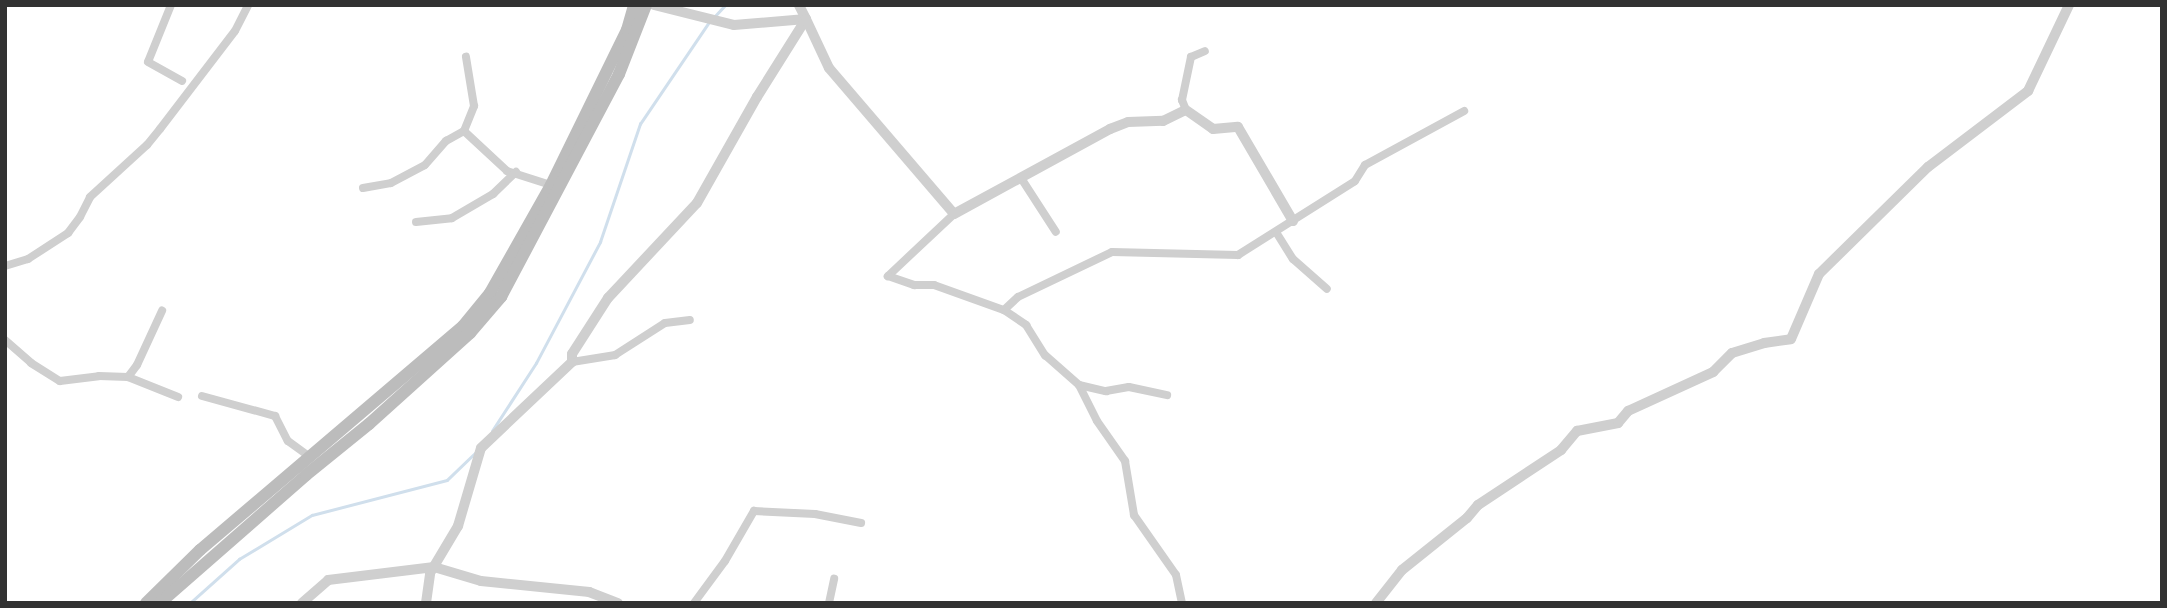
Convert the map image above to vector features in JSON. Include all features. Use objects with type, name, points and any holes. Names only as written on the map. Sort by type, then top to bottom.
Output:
[{"type":"main road","points":[[146,603],[200,550],[463,327],[491,293],[551,185],[626,30],[634,5]]},
{"type":"main road","points":[[160,603],[306,475],[369,424],[470,333],[500,297],[619,74],[646,5]]},
{"type":"street","points":[[171,5],[148,62],[182,81]]},
{"type":"street","points":[[5,266],[28,259],[68,233],[90,197],[154,137],[235,31],[248,5]]},
{"type":"street","points":[[654,5],[734,25],[806,19]]},
{"type":"street","points":[[799,5],[829,68],[954,215]]},
{"type":"street","points":[[1376,603],[1402,570],[1467,518],[1478,505],[1561,450],[1577,431],[1618,423],[1628,411],[1713,372],[1732,353],[1764,343],[1791,339],[1819,274],[1928,167],[2028,91],[2069,5]]},
{"type":"street","points":[[572,362],[572,354],[608,298],[697,203],[757,96],[806,19]]},
{"type":"street","points":[[1205,51],[1191,57],[1182,100],[1186,110],[1213,130],[1238,127],[1293,221]]},
{"type":"street","points":[[363,188],[391,183],[425,165],[446,141],[464,131],[474,107],[466,57]]},
{"type":"street","points":[[1182,603],[1176,575],[1134,515],[1125,461],[1097,421],[1079,385],[1045,355],[1026,325],[1004,310],[934,285],[914,285],[888,276],[954,215],[1110,129],[1128,122],[1163,121],[1186,110]]},
{"type":"street","points":[[1004,310],[1018,297],[1112,252],[1238,255],[1356,181],[1365,165],[1464,111]]},
{"type":"street","points":[[464,131],[506,171],[551,185]]},
{"type":"street","points":[[416,222],[452,218],[493,194],[516,172]]},
{"type":"street","points":[[1021,178],[1056,232]]},
{"type":"street","points":[[1276,232],[1293,258],[1327,289]]},
{"type":"street","points":[[128,377],[137,365],[162,311]]},
{"type":"street","points":[[426,603],[430,573],[458,526],[481,448],[560,370],[572,362],[615,355],[665,323],[690,320]]},
{"type":"street","points":[[5,340],[31,363],[60,381],[99,376],[128,377],[178,397]]},
{"type":"street","points":[[1079,385],[1106,391],[1129,387],[1167,395]]},
{"type":"street","points":[[202,396],[275,416],[288,441],[310,457]]},
{"type":"street","points":[[694,603],[725,561],[754,511],[815,514],[861,523]]},
{"type":"street","points":[[302,603],[328,580],[434,567],[481,582],[589,592],[618,603]]},
{"type":"street","points":[[829,603],[834,579]]},
{"type":"waterway","points":[[714,17],[725,5]]},
{"type":"waterway","points":[[492,431],[536,363],[600,242],[640,124],[709,22]]},
{"type":"waterway","points":[[190,603],[239,559],[312,515],[447,480],[475,453]]}]
